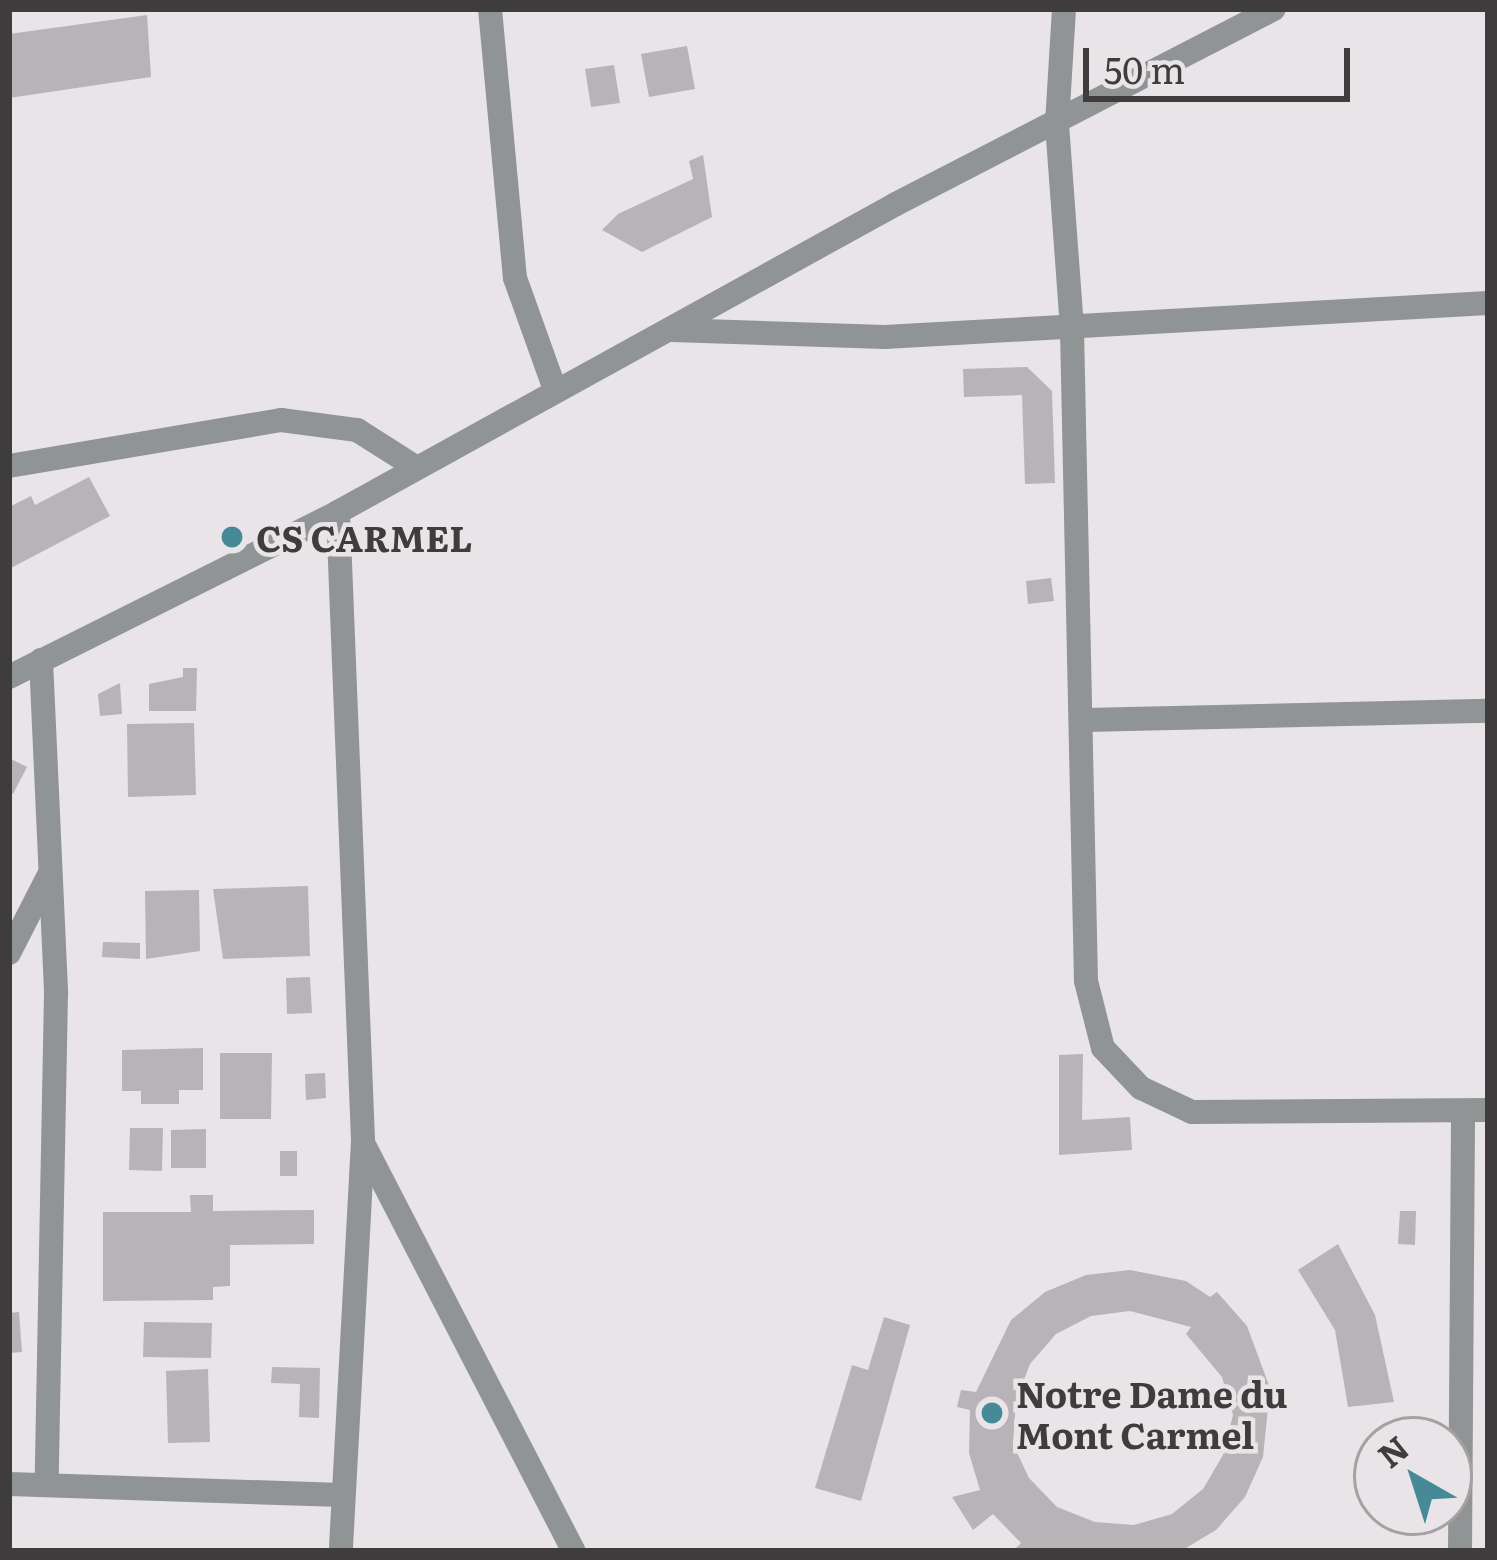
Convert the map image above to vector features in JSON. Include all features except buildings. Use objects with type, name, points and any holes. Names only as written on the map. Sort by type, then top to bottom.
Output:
[{"type":"street","points":[[490,9],[515,278],[555,390]]},
{"type":"street","points":[[1064,9],[1057,124],[1072,330],[1085,720],[1086,981],[1102,1048],[1122,1073],[1158,1100],[1220,1116],[1476,1111],[1460,1551]]},
{"type":"street","points":[[9,677],[338,512],[555,390],[1274,9]]},
{"type":"street","points":[[670,330],[885,337],[1488,303]]},
{"type":"street","points":[[9,466],[281,420],[356,430],[414,466]]},
{"type":"street","points":[[338,512],[363,1141],[341,1551]]},
{"type":"street","points":[[41,660],[56,993],[47,1484]]},
{"type":"street","points":[[1085,720],[1488,711]]},
{"type":"street","points":[[9,953],[51,872]]},
{"type":"street","points":[[363,1141],[574,1551]]},
{"type":"street","points":[[9,1484],[342,1496]]},
{"type":"place","name":"CS CARMEL","points":[[232,537]]},
{"type":"place","name":"Notre Dame du Mont Carmel","points":[[992,1413]]}]
